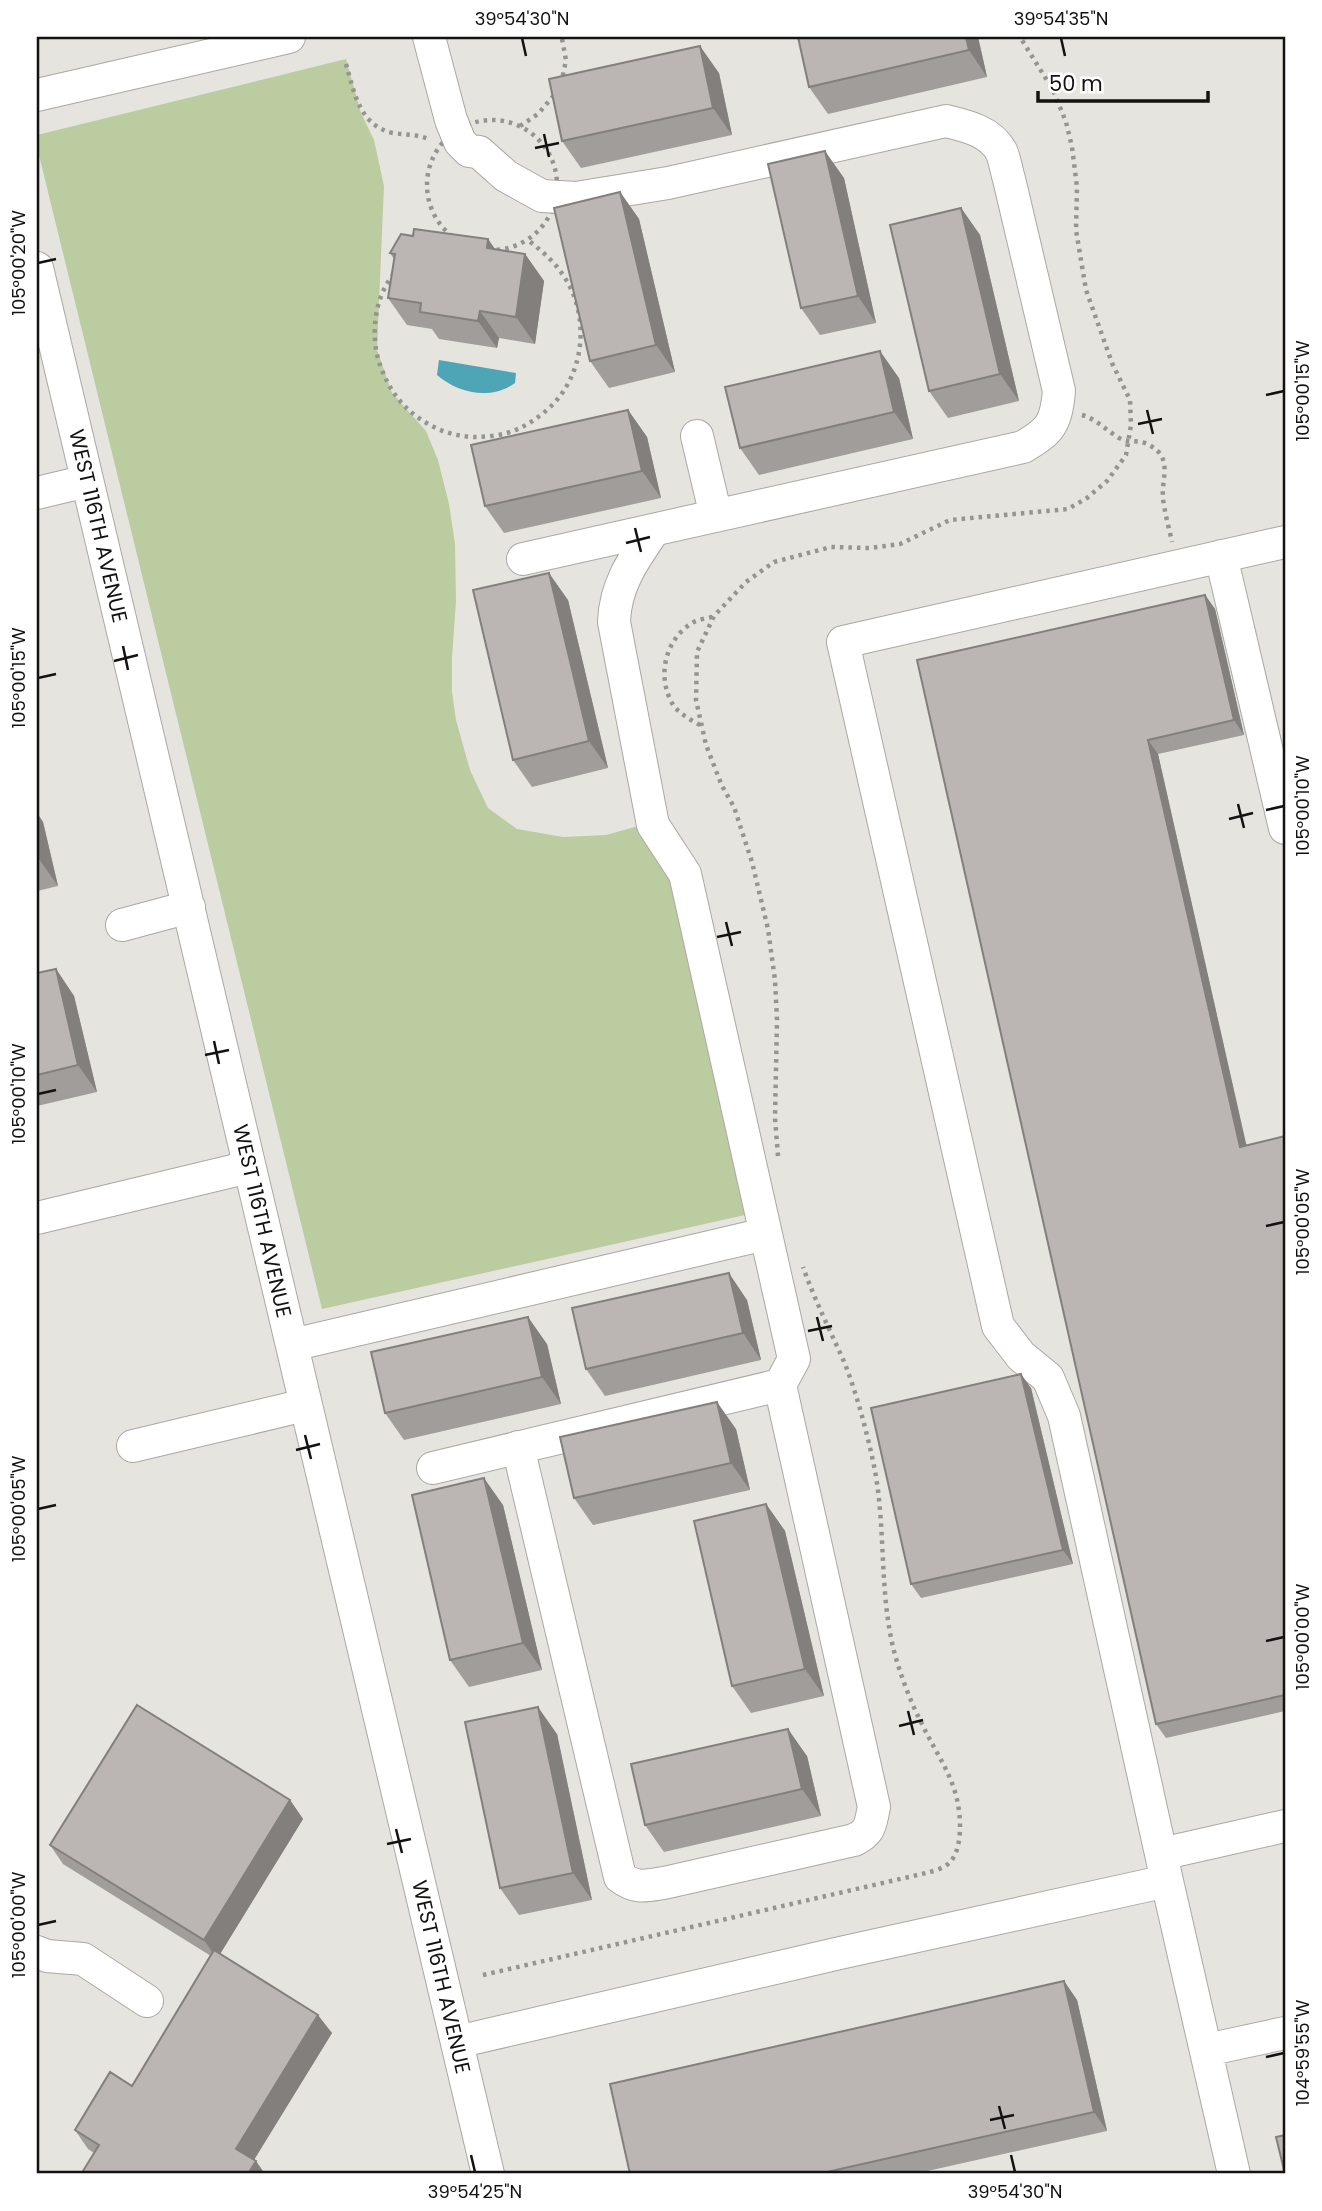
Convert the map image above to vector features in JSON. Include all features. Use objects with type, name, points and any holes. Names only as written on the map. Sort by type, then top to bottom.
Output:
[{"type":"street","points":[[37,95],[289,37]]},
{"type":"street","points":[[429,37],[451,120],[465,148],[479,152],[506,176],[542,196],[576,198],[668,183],[946,121],[973,127],[1000,150],[1059,391],[1057,414],[1050,429],[1023,447],[523,559]]},
{"type":"street","points":[[452,37],[481,144],[479,152]]},
{"type":"street","name":"WEST 116TH AVENUE","points":[[37,268],[488,2174]]},
{"type":"street","points":[[697,436],[716,516]]},
{"type":"street","points":[[37,493],[87,481]]},
{"type":"street","points":[[518,1447],[620,1877],[630,1884],[640,1886],[664,1883],[854,1840],[864,1835],[870,1825],[874,1807],[780,1385],[794,1359],[685,874],[653,825],[614,622],[619,589],[627,571],[654,530]]},
{"type":"street","points":[[1234,2174],[1065,1416],[1048,1378],[1021,1356],[998,1326],[843,642],[1285,542]]},
{"type":"street","points":[[1221,556],[1285,828]]},
{"type":"street","points":[[122,925],[189,907]]},
{"type":"street","points":[[37,1218],[249,1167]]},
{"type":"street","points":[[292,1345],[765,1234]]},
{"type":"street","points":[[433,1468],[780,1385]]},
{"type":"street","points":[[133,1446],[305,1405]]},
{"type":"street","points":[[457,2042],[827,1956],[1164,1867],[1285,1826]]},
{"type":"street","points":[[37,1952],[47,1956],[83,1959],[147,2001]]},
{"type":"street","points":[[1206,2050],[1285,2033]]},
{"type":"path","points":[[779,1167],[775,1118],[777,1020],[768,929],[740,822],[722,786],[700,726],[696,700],[697,652],[713,616],[746,582],[774,562],[831,548],[870,548],[900,544],[950,520],[1068,509],[1087,498],[1107,481],[1126,455],[1131,425],[1130,400],[1112,363],[1086,290],[1076,230],[1077,187],[1066,122],[1053,90],[1020,37]]},
{"type":"path","points":[[520,126],[548,104],[559,88],[566,60],[562,39]]},
{"type":"path","points":[[345,64],[355,97],[366,118],[379,129],[418,135],[440,145]]},
{"type":"path","points":[[396,272],[388,281],[376,314],[375,351],[387,384],[410,413],[440,431],[472,438],[503,435],[533,422],[557,401],[574,373],[581,341],[578,309],[566,279],[546,254],[528,240]]},
{"type":"path","points":[[1057,414],[1086,415],[1128,442],[1143,442],[1160,453],[1165,463],[1163,502],[1177,566]]},
{"type":"path","points":[[700,726],[682,714],[671,701],[664,674],[666,657],[675,638],[692,622],[713,616]]},
{"type":"path","points":[[483,1975],[926,1873],[950,1862],[957,1849],[960,1813],[954,1783],[922,1725],[895,1656],[888,1621],[879,1500],[863,1421],[845,1366],[803,1267]]},
{"type":"green space","points":[[346,59],[361,113],[374,140],[384,186],[377,350],[392,393],[426,431],[438,460],[449,504],[455,544],[456,601],[452,692],[456,720],[470,770],[488,808],[517,829],[563,837],[606,835],[642,825],[676,880],[754,1213],[322,1309],[37,147],[37,135]]},
{"type":"water","points":[[439,360],[516,373],[515,383],[496,392],[486,393],[455,387],[437,375]]},
{"type":"building","points":[[798,37],[966,37],[969,50],[809,87]]},
{"type":"building","points":[[700,46],[713,108],[562,141],[549,79]]},
{"type":"building","points":[[825,151],[858,296],[801,308],[768,164]]},
{"type":"building","points":[[620,192],[656,345],[590,361],[554,208]]},
{"type":"building","points":[[961,208],[1000,374],[929,391],[890,225]]},
{"type":"building","points":[[414,229],[488,239],[487,248],[525,254],[516,317],[480,311],[478,321],[420,312],[421,303],[388,298],[395,254],[390,253],[401,234],[413,236]]},
{"type":"building","points":[[880,351],[894,412],[740,448],[725,387]]},
{"type":"building","points":[[628,410],[642,471],[485,506],[471,445]]},
{"type":"building","points":[[549,573],[589,741],[513,760],[473,590]]},
{"type":"building","points":[[1205,595],[1234,720],[1148,740],[1240,1147],[1285,1136],[1285,1695],[1156,1724],[917,660]]},
{"type":"building","points":[[56,969],[78,1065],[37,1075],[37,973]]},
{"type":"building","points":[[729,1273],[743,1333],[586,1369],[572,1308]]},
{"type":"building","points":[[528,1317],[542,1377],[385,1413],[371,1352]]},
{"type":"building","points":[[1021,1374],[1063,1550],[911,1584],[871,1408]]},
{"type":"building","points":[[717,1402],[731,1463],[574,1498],[560,1437]]},
{"type":"building","points":[[484,1478],[523,1643],[450,1660],[412,1495]]},
{"type":"building","points":[[766,1504],[805,1669],[732,1686],[694,1521]]},
{"type":"building","points":[[137,1705],[290,1800],[204,1940],[50,1845]]},
{"type":"building","points":[[538,1707],[573,1873],[500,1888],[465,1722]]},
{"type":"building","points":[[788,1729],[802,1789],[645,1825],[631,1764]]},
{"type":"building","points":[[214,1950],[318,2015],[236,2149],[256,2161],[248,2174],[89,2174],[83,2171],[99,2145],[75,2130],[110,2072],[132,2086]]},
{"type":"building","points":[[1064,1981],[1094,2112],[818,2174],[630,2174],[610,2084]]},
{"type":"building","points":[[1285,2135],[1285,2174],[1276,2137]]}]
